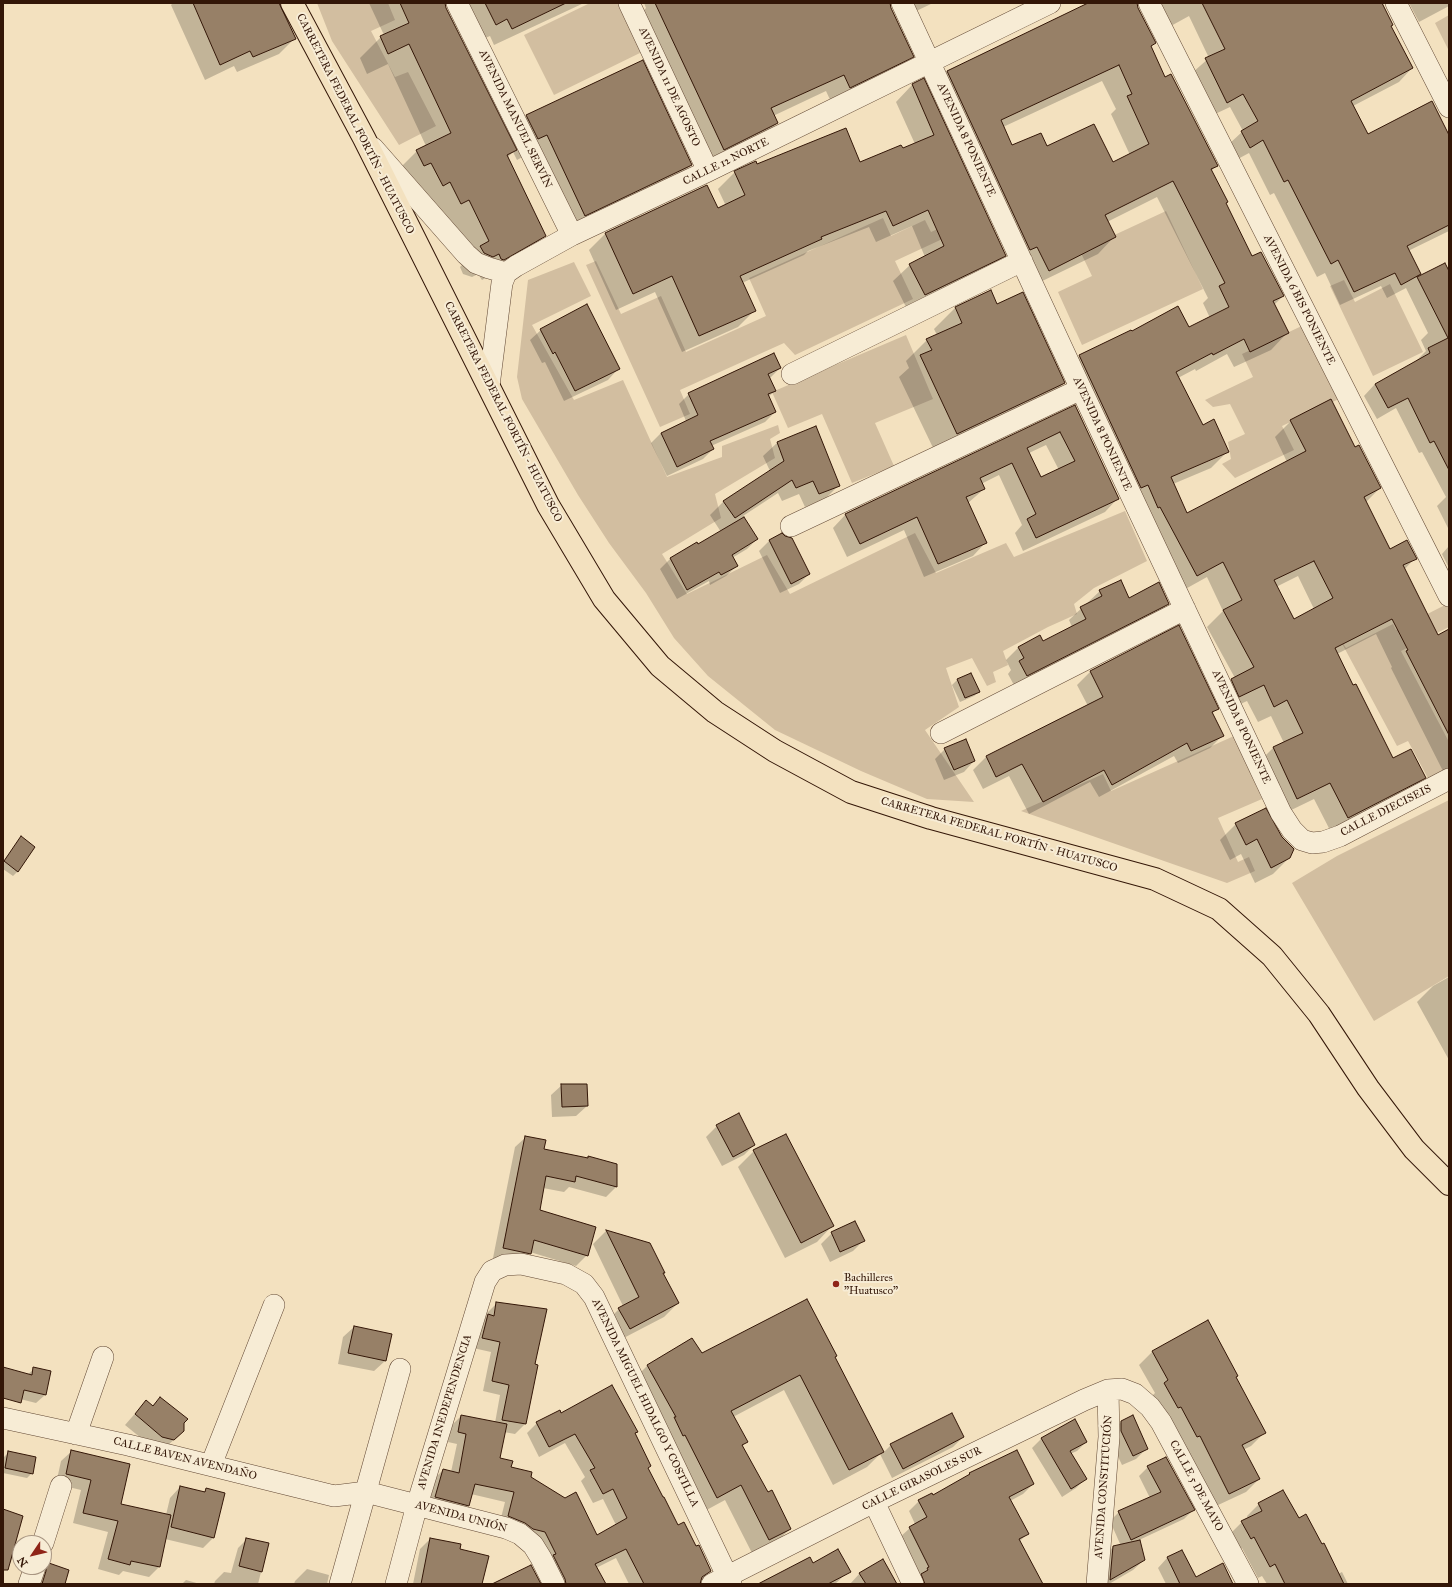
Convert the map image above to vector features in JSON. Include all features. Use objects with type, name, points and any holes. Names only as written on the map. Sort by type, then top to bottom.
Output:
[{"type":"main road","name":"CARRETERA FEDERAL FORTÍN - HUATUSCO","points":[[292,3],[364,138],[548,505],[604,599],[660,666],[715,712],[775,752],[851,792],[932,818],[1155,879],[1218,909],[1272,956],[1319,1014],[1368,1088],[1414,1149],[1449,1184]]},
{"type":"street","name":"AVENIDA MANUEL SERVÍN","points":[[457,3],[572,235]]},
{"type":"street","name":"AVENIDA 11 DE AGOSTO","points":[[629,3],[708,171]]},
{"type":"street","name":"AVENIDA 8 PONIENTE","points":[[902,3],[1080,389],[1281,813],[1292,830],[1302,840],[1312,843],[1323,842]]},
{"type":"street","name":"CALLE 12 NORTE","points":[[506,273],[572,235],[708,171],[1050,3]]},
{"type":"street","name":"AVENIDA 6 BIS PONIENTE","points":[[1149,3],[1449,596]]},
{"type":"street","points":[[1396,3],[1449,107]]},
{"type":"street","points":[[364,138],[466,254],[476,263],[506,273],[502,283],[489,386]]},
{"type":"street","points":[[792,374],[1022,261]]},
{"type":"street","points":[[791,526],[1080,389]]},
{"type":"street","points":[[941,733],[1185,609]]},
{"type":"street","name":"CALLE DIECISEIS","points":[[1323,842],[1340,836],[1449,779]]},
{"type":"street","name":"AVENIDA INEDEPENDENCIA","points":[[396,1584],[417,1504],[484,1282],[492,1271],[505,1265],[521,1264]]},
{"type":"street","name":"AVENIDA MIGUEL HIDALGO Y COSTILLA","points":[[521,1264],[566,1274],[584,1284],[594,1297],[724,1581]]},
{"type":"street","points":[[211,1466],[274,1305]]},
{"type":"street","points":[[76,1434],[103,1357]]},
{"type":"street","points":[[340,1584],[400,1369]]},
{"type":"street","name":"CALLE GIRASOLES SUR","points":[[724,1581],[874,1502],[1084,1400],[1108,1390],[1122,1389],[1135,1394]]},
{"type":"street","name":"AVENIDA CONSTITUCIÓN","points":[[1097,1584],[1108,1445],[1108,1390]]},
{"type":"street","name":"CALLE 5 DE MAYO","points":[[1135,1394],[1150,1407],[1162,1422],[1248,1584]]},
{"type":"street","name":"CALLE BAVEN AVENDAÑO","points":[[3,1418],[334,1496],[366,1492]]},
{"type":"street","points":[[46,1535],[62,1486]]},
{"type":"street","name":"AVENIDA UNIÓN","points":[[366,1492],[506,1528],[520,1534],[533,1545],[554,1584]]},
{"type":"street","points":[[874,1502],[913,1584]]},
{"type":"shaded area","points":[[317,3],[388,3],[395,20],[371,31],[395,77],[408,72],[436,126],[399,145],[332,41]]},
{"type":"shaded area","points":[[590,3],[620,3],[644,51],[554,95],[524,35]]},
{"type":"shaded area","points":[[1449,15],[1449,49],[1448,49],[1435,23]]},
{"type":"shaded area","points":[[978,211],[979,222],[895,261],[913,299],[795,355],[784,343],[680,390],[690,414],[660,427],[586,265],[596,261],[621,314],[661,296],[686,352],[766,316],[749,278],[883,218],[891,236],[925,220],[931,232]]},
{"type":"shaded area","points":[[1166,211],[1203,289],[1082,345],[1058,292],[1092,276],[1080,251]]},
{"type":"shaded area","points":[[574,262],[591,296],[532,325],[574,400],[623,380],[667,477],[722,457],[722,446],[778,425],[780,433],[770,439],[775,458],[715,494],[721,518],[662,554],[687,594],[767,555],[790,594],[915,533],[936,573],[1006,543],[1014,557],[1125,511],[1147,561],[1094,588],[1074,604],[1077,614],[1048,627],[1003,651],[1008,665],[993,672],[996,682],[987,686],[972,658],[946,668],[959,707],[925,730],[974,802],[927,799],[861,771],[775,730],[708,676],[674,638],[646,593],[609,543],[578,495],[522,399],[517,377],[528,280]]},
{"type":"shaded area","points":[[1344,280],[1355,302],[1390,284],[1423,352],[1373,376],[1330,286]]},
{"type":"shaded area","points":[[1306,324],[1341,398],[1282,426],[1294,450],[1235,478],[1222,464],[1231,459],[1228,442],[1245,434],[1230,404],[1213,407],[1205,400],[1253,377],[1242,354]]},
{"type":"shaded area","points":[[906,335],[933,399],[875,423],[894,466],[852,483],[822,414],[788,428],[772,392]]},
{"type":"shaded area","points":[[1447,604],[1449,607],[1449,627],[1401,651],[1449,742],[1449,772],[1430,782],[1408,741],[1397,746],[1338,636],[1346,648],[1393,624],[1396,630]]},
{"type":"shaded area","points":[[1234,736],[1262,799],[1218,818],[1238,862],[1249,857],[1255,871],[1227,883],[1021,811],[1103,774],[1111,791]]},
{"type":"shaded area","points":[[1449,800],[1449,976],[1374,1021],[1292,883],[1337,856]]},
{"type":"building","points":[[193,3],[279,3],[296,39],[253,57],[250,51],[220,65]]},
{"type":"building","points":[[400,3],[445,3],[446,8],[517,150],[507,155],[546,236],[504,260],[501,259],[499,254],[493,257],[484,253],[480,246],[489,241],[469,200],[461,204],[450,182],[443,186],[431,163],[424,166],[416,150],[451,133],[409,44],[388,54],[380,36],[409,23]]},
{"type":"building","points":[[485,3],[566,3],[512,29],[507,19],[496,25]]},
{"type":"building","points":[[655,3],[890,3],[914,57],[850,88],[844,75],[771,108],[778,123],[724,150]]},
{"type":"building","points":[[1088,3],[1137,3],[1138,8],[1156,43],[1151,46],[1165,77],[1171,74],[1218,166],[1211,169],[1228,202],[1226,203],[1252,256],[1261,252],[1284,296],[1273,301],[1289,333],[1250,352],[1244,339],[1213,355],[1212,353],[1176,372],[1203,425],[1214,419],[1229,452],[1171,477],[1187,513],[1306,451],[1290,420],[1331,399],[1355,447],[1359,445],[1381,488],[1364,497],[1390,549],[1407,540],[1417,559],[1403,565],[1438,635],[1449,629],[1449,735],[1406,651],[1408,650],[1392,619],[1335,648],[1353,685],[1356,684],[1393,758],[1411,749],[1426,778],[1348,818],[1330,783],[1297,799],[1273,747],[1303,733],[1287,700],[1274,707],[1264,685],[1239,697],[1231,679],[1254,667],[1223,610],[1242,600],[1223,562],[1197,576],[1160,507],[1158,508],[1148,485],[1141,488],[1079,355],[1131,330],[1132,331],[1178,306],[1189,327],[1229,307],[1219,286],[1225,283],[1173,181],[1105,215],[1116,237],[1049,271],[1037,247],[1030,250],[947,71]],"holes":[[[1119,65],[1132,94],[1127,96],[1149,144],[1113,162],[1094,124],[1047,146],[1041,133],[1012,145],[1001,120]],[[1314,561],[1333,598],[1294,619],[1274,580]]]},
{"type":"building","points":[[1202,3],[1382,3],[1393,25],[1391,26],[1413,68],[1351,101],[1368,134],[1432,101],[1449,135],[1449,225],[1407,246],[1421,274],[1401,285],[1395,273],[1354,292],[1338,260],[1331,264],[1288,180],[1284,182],[1263,140],[1250,148],[1241,131],[1258,121],[1243,94],[1227,103],[1205,58],[1225,49]]},
{"type":"building","points":[[643,60],[692,165],[585,216],[547,135],[538,139],[526,115]]},
{"type":"building","points":[[924,78],[1006,256],[925,295],[909,264],[944,246],[928,210],[893,226],[886,211],[821,237],[822,239],[740,276],[756,311],[699,336],[672,276],[633,294],[605,233],[707,185],[718,208],[745,195],[734,171],[756,161],[757,164],[846,128],[860,162],[901,145],[903,148],[934,135],[912,84]]},
{"type":"building","points":[[1445,263],[1449,271],[1449,470],[1434,441],[1430,443],[1408,398],[1388,408],[1375,384],[1430,353],[1428,348],[1448,338],[1417,277]]},
{"type":"building","points":[[991,290],[997,304],[1023,292],[1065,383],[957,434],[920,355],[932,350],[926,339],[962,323],[955,307]]},
{"type":"building","points":[[587,304],[620,369],[575,391],[555,352],[553,354],[540,329]]},
{"type":"building","points":[[774,353],[781,368],[768,374],[776,391],[768,394],[776,412],[710,441],[714,449],[677,467],[661,433],[698,415],[688,393]]},
{"type":"building","points":[[1075,405],[1119,499],[1036,538],[1027,519],[1036,514],[1012,463],[980,478],[985,489],[966,497],[987,543],[938,564],[917,517],[860,544],[845,514]],"holes":[[[1060,432],[1075,461],[1041,477],[1027,448]]]},
{"type":"building","points":[[816,426],[840,486],[819,494],[813,481],[796,488],[792,480],[735,518],[723,501],[784,461],[777,442]]},
{"type":"building","points":[[744,517],[758,539],[732,555],[738,566],[721,575],[719,572],[687,590],[670,558],[697,542],[698,544]]},
{"type":"building","points":[[782,533],[785,536],[792,538],[810,574],[791,584],[769,540]]},
{"type":"building","points":[[1121,580],[1129,598],[1159,582],[1169,604],[1027,676],[1019,661],[1024,658],[1018,647],[1040,635],[1043,641],[1086,619],[1080,607],[1102,596],[1099,590]]},
{"type":"building","points":[[1179,625],[1219,709],[1212,712],[1224,736],[1191,751],[1187,743],[1112,785],[1104,770],[1043,802],[1022,764],[996,777],[986,756],[1103,697],[1090,671]]},
{"type":"building","points":[[971,673],[980,692],[965,698],[957,679]]},
{"type":"building","points":[[966,739],[975,761],[954,770],[944,748]]},
{"type":"building","points":[[1266,808],[1282,837],[1294,849],[1290,858],[1271,868],[1257,839],[1246,845],[1235,823]]},
{"type":"building","points":[[21,836],[35,847],[18,872],[4,861]]},
{"type":"building","points":[[561,1084],[587,1084],[588,1106],[562,1107]]},
{"type":"building","points":[[739,1113],[755,1145],[733,1157],[716,1125]]},
{"type":"building","points":[[786,1134],[834,1226],[801,1243],[753,1150]]},
{"type":"building","points":[[525,1136],[546,1140],[544,1149],[588,1158],[588,1156],[617,1164],[617,1187],[576,1176],[575,1182],[546,1176],[540,1210],[596,1227],[588,1256],[534,1240],[531,1254],[503,1248]]},
{"type":"building","points":[[855,1221],[865,1241],[840,1252],[831,1232]]},
{"type":"building","points":[[606,1230],[650,1243],[665,1273],[663,1273],[679,1303],[630,1329],[618,1308],[639,1297]]},
{"type":"building","points":[[807,1299],[884,1452],[849,1470],[800,1375],[731,1411],[748,1442],[742,1445],[768,1492],[772,1490],[791,1529],[769,1540],[741,1485],[717,1498],[685,1435],[683,1436],[674,1417],[676,1417],[647,1365],[692,1338],[702,1353]]},
{"type":"building","points":[[496,1302],[547,1309],[535,1364],[538,1365],[526,1424],[502,1420],[509,1385],[492,1381],[500,1342],[482,1338],[488,1314],[494,1316]]},
{"type":"building","points":[[1208,1320],[1266,1433],[1242,1445],[1260,1479],[1229,1494],[1200,1436],[1197,1437],[1181,1407],[1178,1408],[1164,1383],[1168,1380],[1152,1351]]},
{"type":"building","points":[[354,1326],[392,1334],[386,1361],[348,1353]]},
{"type":"building","points":[[3,1367],[32,1375],[33,1367],[51,1371],[46,1395],[24,1390],[21,1403],[3,1398]]},
{"type":"building","points":[[612,1385],[638,1432],[635,1433],[651,1466],[648,1468],[663,1497],[678,1525],[684,1522],[696,1546],[699,1545],[711,1571],[702,1577],[700,1584],[644,1584],[626,1549],[595,1564],[606,1584],[566,1584],[553,1555],[556,1554],[545,1532],[533,1529],[525,1523],[508,1516],[514,1492],[475,1484],[469,1506],[435,1497],[443,1469],[459,1473],[466,1434],[458,1432],[461,1415],[507,1424],[500,1458],[513,1461],[511,1467],[532,1472],[531,1477],[565,1498],[576,1492],[597,1535],[627,1518],[613,1489],[603,1494],[590,1470],[595,1468],[575,1434],[549,1447],[536,1422],[560,1410],[561,1413]]},
{"type":"building","points":[[160,1397],[188,1419],[184,1423],[184,1431],[174,1440],[162,1437],[135,1414],[146,1400],[153,1406]]},
{"type":"building","points":[[952,1413],[964,1437],[903,1469],[890,1444]]},
{"type":"building","points":[[1133,1415],[1148,1449],[1133,1456],[1121,1431],[1121,1421]]},
{"type":"building","points":[[1075,1419],[1087,1442],[1070,1451],[1087,1479],[1071,1489],[1041,1438]]},
{"type":"building","points":[[71,1450],[130,1464],[121,1504],[171,1515],[160,1567],[131,1561],[130,1565],[108,1559],[118,1521],[83,1513],[91,1480],[66,1474]]},
{"type":"building","points":[[1017,1450],[1034,1484],[1009,1497],[1029,1534],[1019,1539],[1043,1584],[925,1584],[921,1574],[928,1570],[927,1568],[929,1567],[909,1527],[927,1517],[918,1500],[932,1493],[933,1495],[970,1474],[969,1473]]},
{"type":"building","points":[[8,1451],[36,1457],[33,1474],[5,1468]]},
{"type":"building","points":[[1166,1457],[1195,1510],[1131,1540],[1118,1511],[1161,1492],[1147,1466]]},
{"type":"building","points":[[180,1486],[205,1492],[206,1488],[225,1493],[214,1538],[171,1527]]},
{"type":"building","points":[[1283,1490],[1299,1518],[1306,1514],[1322,1544],[1324,1543],[1344,1584],[1285,1584],[1275,1564],[1270,1567],[1254,1537],[1251,1539],[1241,1521],[1262,1511],[1258,1503]]},
{"type":"building","points":[[3,1509],[23,1516],[18,1535],[12,1535],[12,1556],[8,1570],[3,1570]]},
{"type":"building","points":[[246,1538],[269,1543],[262,1572],[239,1566]]},
{"type":"building","points":[[430,1538],[461,1544],[460,1549],[489,1556],[482,1584],[421,1584]]},
{"type":"building","points":[[1140,1540],[1145,1560],[1110,1580],[1113,1546]]},
{"type":"building","points":[[838,1549],[851,1572],[828,1584],[758,1584],[810,1557],[813,1563]]},
{"type":"building","points":[[1182,1550],[1196,1577],[1223,1563],[1233,1584],[1180,1584],[1167,1557]]},
{"type":"building","points":[[883,1559],[897,1584],[866,1584],[859,1573]]},
{"type":"building","points":[[52,1564],[69,1570],[65,1584],[42,1584],[45,1575],[52,1575]]},
{"type":"building","points":[[531,1565],[541,1584],[492,1584]]},
{"type":"place","name":"Bachilleres \"Huatusco\"","points":[[836,1284]]}]
